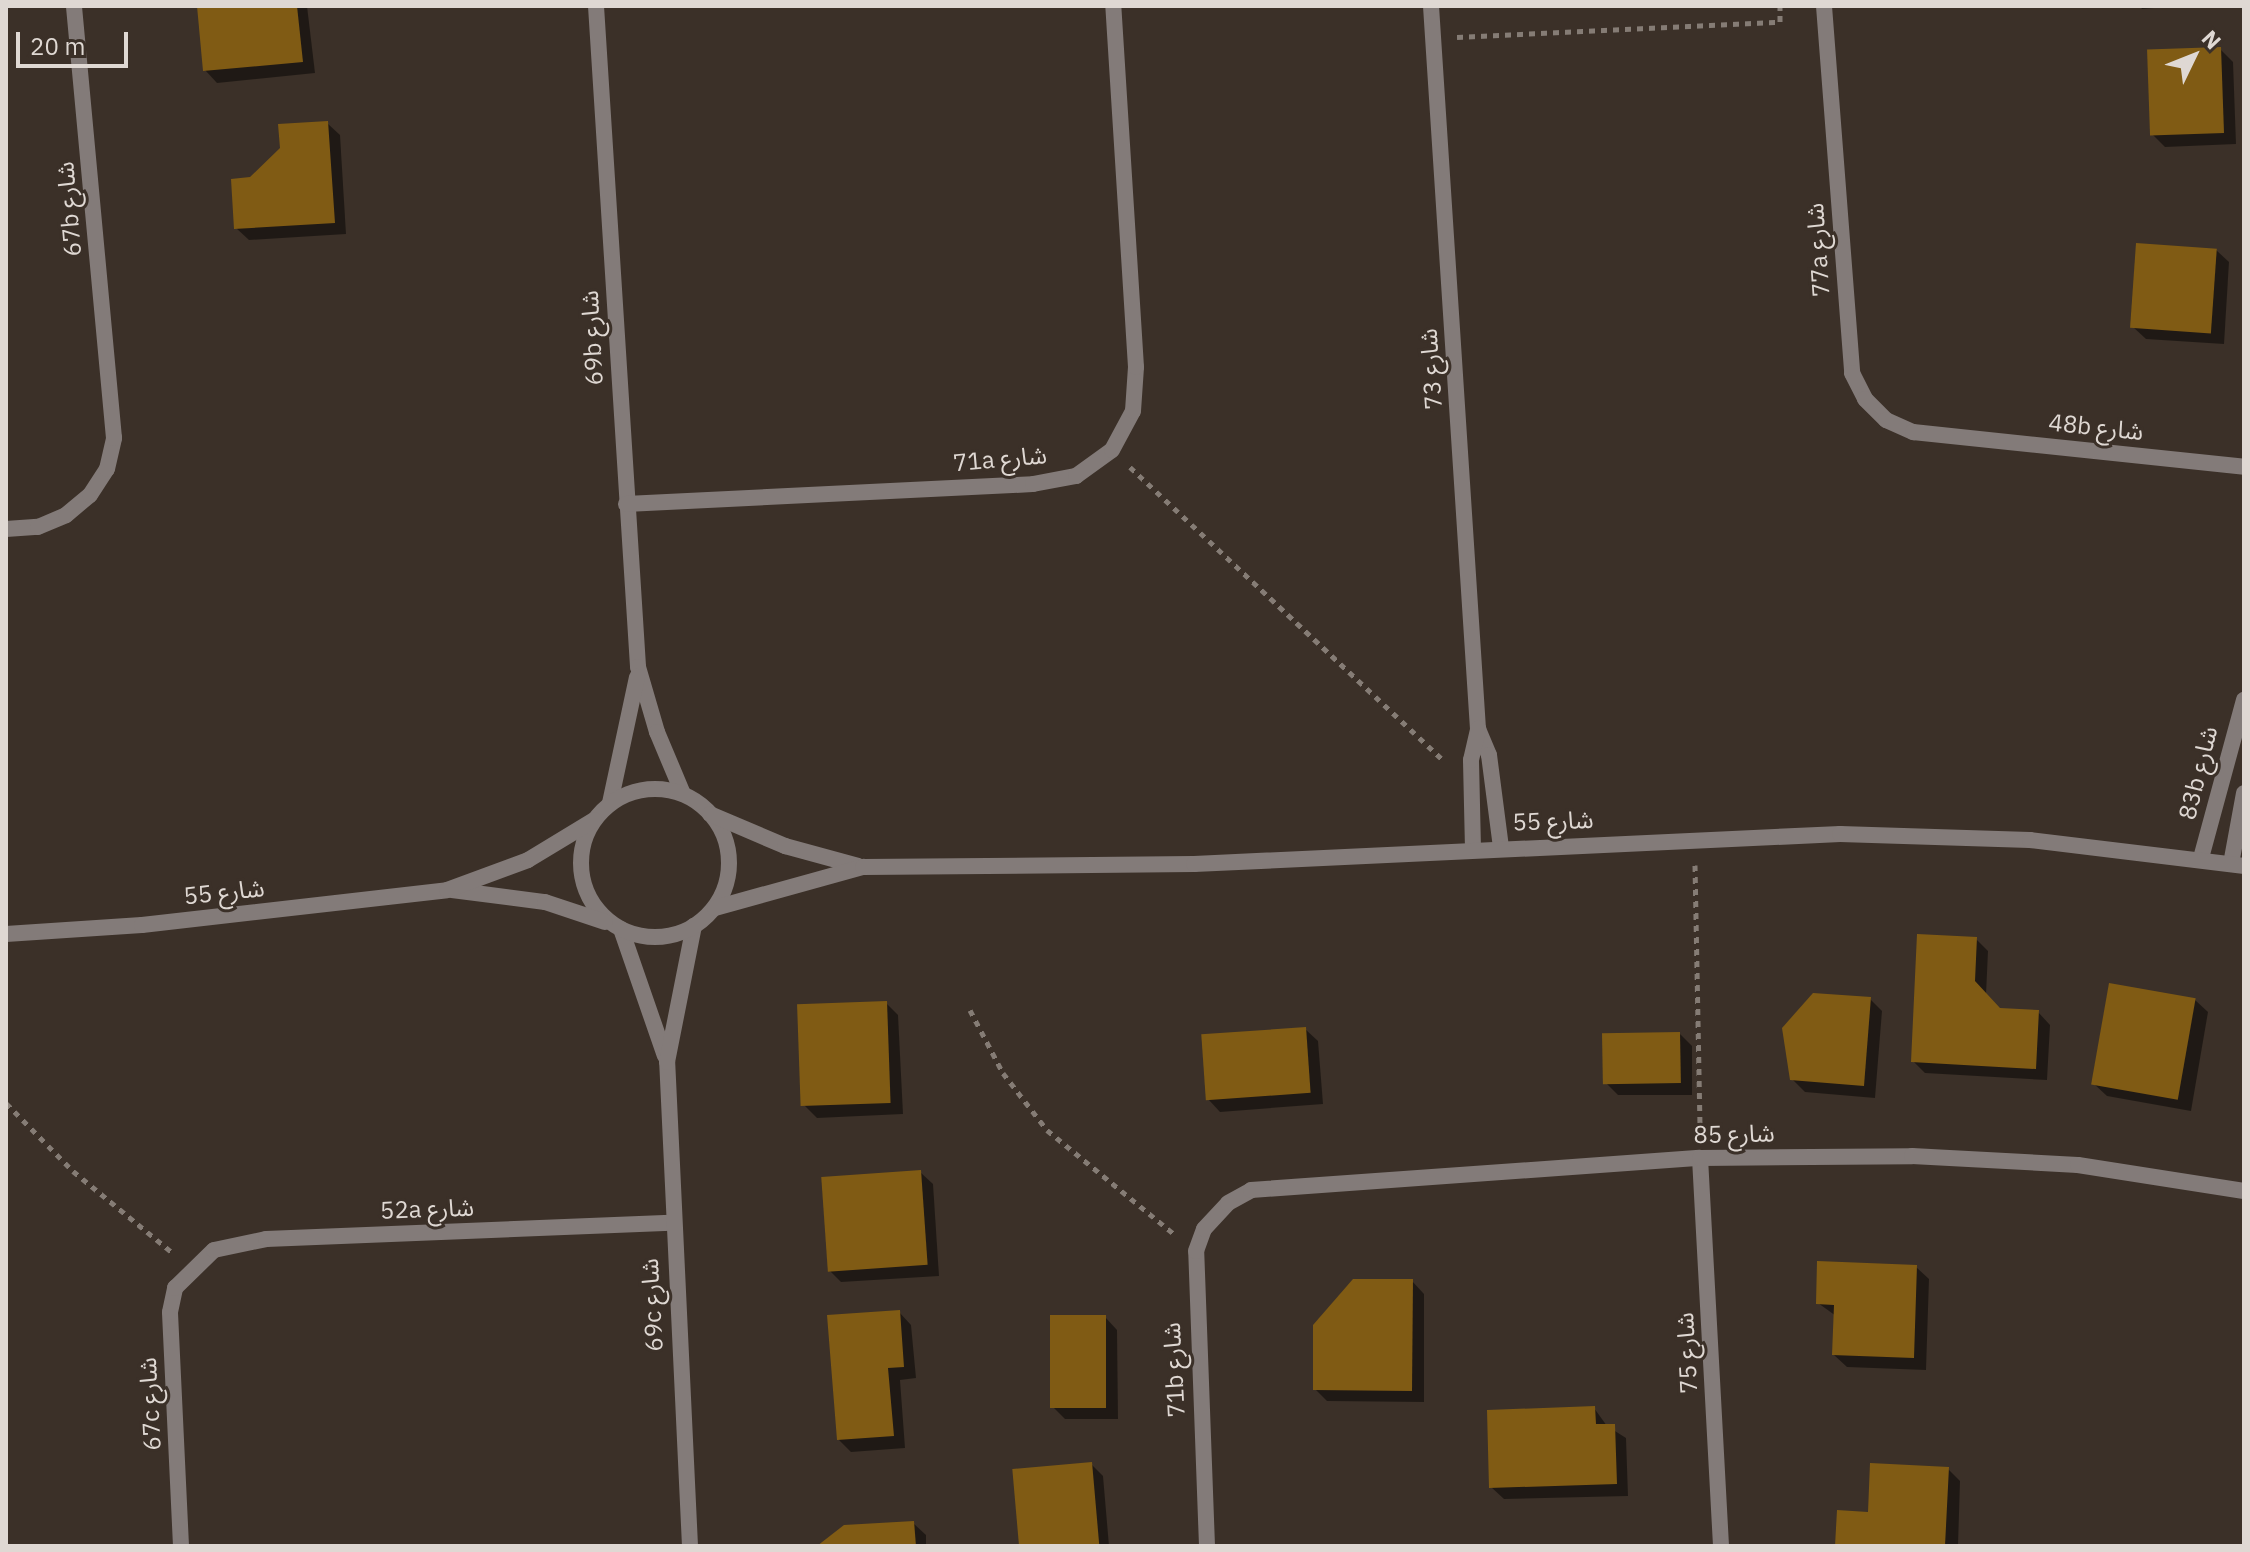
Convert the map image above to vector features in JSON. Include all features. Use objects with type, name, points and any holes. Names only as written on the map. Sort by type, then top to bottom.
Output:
[{"type":"street","name":"67b شارع","points":[[6,529],[38,527],[66,515],[90,495],[107,469],[114,438],[74,6]]},
{"type":"street","name":"69b شارع","points":[[596,6],[638,667],[657,732],[683,794]]},
{"type":"street","name":"71a شارع","points":[[626,504],[1033,484],[1076,476],[1112,450],[1133,411],[1136,367],[1113,6]]},
{"type":"street","name":"شارع 73","points":[[1431,6],[1478,729],[1489,755],[1501,848]]},
{"type":"street","name":"77a شارع","points":[[1824,6],[1852,373],[1865,399],[1886,420],[1913,432],[1943,435]]},
{"type":"street","name":"48b شارع","points":[[1943,435],[2244,467]]},
{"type":"street","name":"69b شارع","points":[[610,803],[638,667]]},
{"type":"street","name":"83b شارع","points":[[2201,858],[2244,700]]},
{"type":"street","name":"شارع 73","points":[[1473,849],[1471,754],[1478,729]]},
{"type":"street","points":[[659,789],[683,794],[710,814],[724,835],[729,860],[726,885],[715,908],[694,926],[671,936],[645,937],[616,927],[584,886],[584,840],[594,820],[610,803],[633,792],[659,789]]},
{"type":"street","name":"83b شارع","points":[[2238,865],[2244,793]]},
{"type":"street","name":"شارع 55","points":[[710,814],[785,846],[863,867]]},
{"type":"street","name":"شارع 55","points":[[447,890],[528,860],[594,820]]},
{"type":"street","name":"شارع 55","points":[[715,908],[863,867],[1194,864],[1695,840],[1935,835],[2201,858],[2238,865]]},
{"type":"street","name":"شارع 55","points":[[6,934],[142,925],[447,890],[545,902],[616,927]]},
{"type":"street","name":"69c شارع","points":[[690,1546],[671,1223],[667,1062],[694,926]]},
{"type":"street","name":"69c شارع","points":[[616,927],[667,1062]]},
{"type":"street","name":"شارع 85","points":[[1196,1251],[1204,1229],[1228,1203],[1251,1190],[1290,1184],[1700,1158],[1912,1156],[2078,1165],[2244,1191]]},
{"type":"street","name":"شارع 75","points":[[1700,1158],[1721,1546]]},
{"type":"street","name":"52a شارع","points":[[191,1266],[214,1250],[266,1239],[671,1223]]},
{"type":"street","name":"71b شارع","points":[[1196,1251],[1207,1546]]},
{"type":"street","name":"67c شارع","points":[[181,1546],[170,1312],[175,1288],[191,1266]]},
{"type":"path","points":[[1433,38],[1780,22],[1780,6]]},
{"type":"path","points":[[1112,450],[1471,787]]},
{"type":"path","points":[[1695,840],[1700,1158]]},
{"type":"path","points":[[970,1010],[1003,1073],[1047,1130],[1196,1251]]},
{"type":"path","points":[[6,1103],[73,1171],[191,1266]]},
{"type":"building","points":[[197,6],[297,6],[303,62],[203,71]]},
{"type":"building","points":[[2221,47],[2224,133],[2150,136],[2147,50]]},
{"type":"building","points":[[328,121],[335,223],[234,229],[231,179],[250,177],[280,148],[278,124]]},
{"type":"building","points":[[2136,243],[2217,249],[2211,333],[2130,328]]},
{"type":"building","points":[[1917,934],[1977,937],[1975,981],[2000,1008],[2039,1010],[2036,1069],[1911,1062]]},
{"type":"building","points":[[2109,983],[2196,998],[2178,1100],[2091,1084]]},
{"type":"building","points":[[1813,993],[1871,997],[1864,1086],[1790,1080],[1782,1028]]},
{"type":"building","points":[[887,1001],[891,1103],[801,1106],[797,1004]]},
{"type":"building","points":[[1306,1027],[1311,1093],[1206,1100],[1201,1034]]},
{"type":"building","points":[[1680,1032],[1681,1083],[1603,1084],[1602,1033]]},
{"type":"building","points":[[921,1170],[928,1265],[828,1272],[821,1177]]},
{"type":"building","points":[[1817,1261],[1917,1265],[1914,1358],[1832,1355],[1834,1305],[1816,1304]]},
{"type":"building","points":[[1353,1279],[1413,1279],[1412,1391],[1313,1390],[1313,1325]]},
{"type":"building","points":[[900,1310],[904,1367],[888,1368],[894,1436],[837,1440],[827,1315]]},
{"type":"building","points":[[1050,1315],[1106,1315],[1106,1408],[1050,1408]]},
{"type":"building","points":[[1595,1406],[1596,1424],[1615,1424],[1617,1484],[1489,1488],[1487,1410]]},
{"type":"building","points":[[1092,1462],[1099,1546],[1019,1546],[1012,1469]]},
{"type":"building","points":[[1870,1463],[1949,1467],[1945,1546],[1835,1546],[1837,1510],[1868,1512]]},
{"type":"building","points":[[914,1521],[916,1546],[817,1546],[844,1525]]}]
